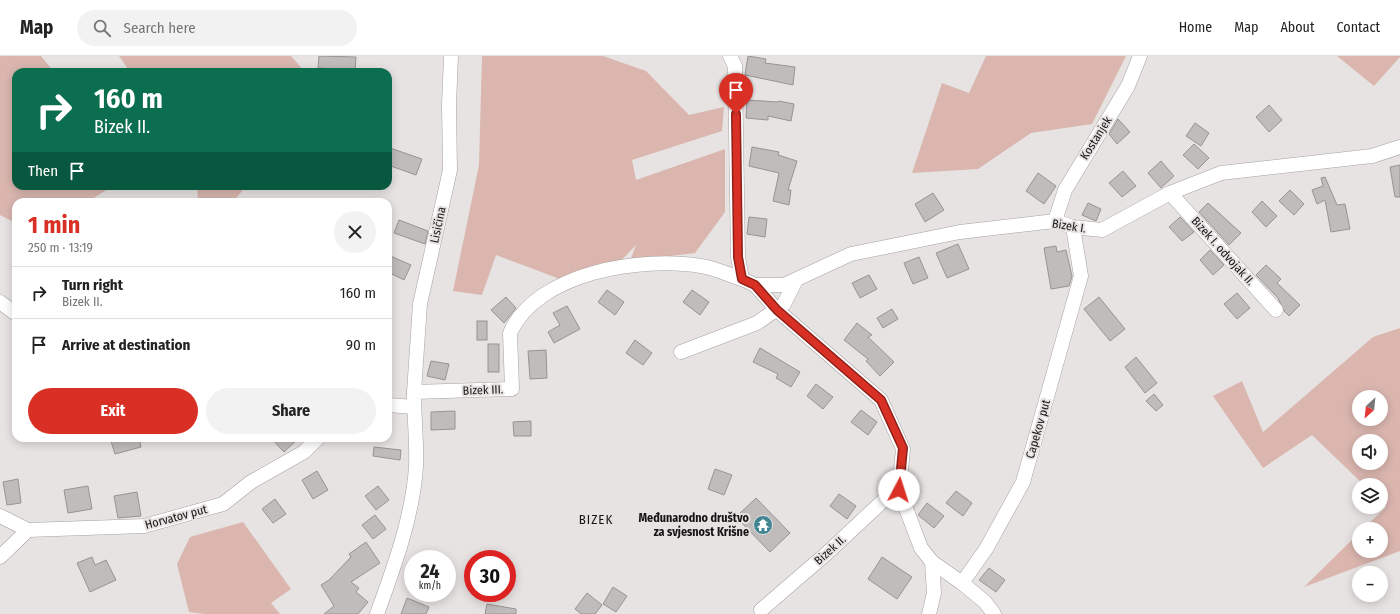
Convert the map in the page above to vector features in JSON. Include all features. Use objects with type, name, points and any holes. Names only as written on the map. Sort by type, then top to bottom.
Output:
[{"type":"street","name":"Lisičina","points":[[414,392],[420,304],[450,170],[449,105],[451,56]]},
{"type":"street","points":[[730,56],[735,66],[738,257],[742,279],[755,285],[777,310],[881,400],[903,448],[899,490],[921,548],[932,562],[962,583],[985,602],[994,614]]},
{"type":"street","name":"Kostanjek","points":[[1055,221],[1065,190],[1128,86],[1140,56]]},
{"type":"street","name":"Bizek I.","points":[[755,285],[784,285],[851,254],[960,232],[1055,221],[1073,228],[1102,230],[1170,193],[1221,173],[1372,156],[1400,147]]},
{"type":"street","name":"Bizek I. odvojak II.","points":[[1170,193],[1276,310]]},
{"type":"street","name":"Capekov put","points":[[962,583],[986,549],[1023,482],[1081,276],[1073,228]]},
{"type":"street","name":"Bizek III.","points":[[414,392],[512,389],[510,338],[513,325],[544,294],[576,277],[604,269],[671,263],[702,266],[742,279]]},
{"type":"street","points":[[681,352],[757,323],[784,304],[796,280]]},
{"type":"street","points":[[0,302],[12,311]]},
{"type":"street","points":[[378,614],[412,499],[416,465],[414,392]]},
{"type":"street","points":[[392,406],[414,407]]},
{"type":"street","name":"Horvatov put","points":[[28,530],[144,526],[223,504],[252,482],[304,452],[314,442]]},
{"type":"street","name":"Bizek II.","points":[[761,610],[886,499],[899,490]]},
{"type":"street","points":[[0,516],[28,530],[0,557]]},
{"type":"street","points":[[929,614],[934,593],[932,562]]},
{"type":"shaded area","points":[[0,56],[41,56],[51,68],[12,68],[12,190],[106,190],[94,198],[12,198],[12,221],[0,215]]},
{"type":"shaded area","points":[[119,56],[291,56],[302,68],[127,68]]},
{"type":"shaded area","points":[[482,56],[603,56],[646,71],[689,115],[724,107],[722,131],[632,160],[636,180],[725,149],[725,212],[695,253],[630,261],[636,245],[612,270],[568,282],[496,255],[482,295],[453,291],[479,165]]},
{"type":"shaded area","points":[[986,56],[1126,56],[1092,124],[1031,133],[978,169],[912,173],[942,83],[969,93]]},
{"type":"shaded area","points":[[1337,56],[1400,56],[1400,57],[1374,86]]},
{"type":"shaded area","points":[[197,190],[243,190],[236,198],[198,198]]},
{"type":"shaded area","points":[[1400,328],[1400,551],[1388,556],[1388,522],[1370,522],[1379,514],[1388,514],[1388,478],[1357,478],[1312,435],[1263,468],[1213,396],[1242,381],[1263,432],[1373,337]]},
{"type":"shaded area","points":[[243,522],[291,589],[271,603],[280,614],[204,614],[189,612],[177,564],[190,537]]},
{"type":"shaded area","points":[[1352,540],[1352,558],[1381,558],[1360,566],[1352,566],[1352,569],[1304,587]]},
{"type":"building","points":[[319,56],[356,57],[355,68],[318,68]]},
{"type":"building","points":[[748,56],[766,59],[765,63],[795,67],[793,85],[745,75]]},
{"type":"building","points":[[747,100],[779,101],[794,104],[791,121],[768,116],[768,120],[746,118]]},
{"type":"building","points":[[1269,105],[1282,120],[1269,132],[1256,117]]},
{"type":"building","points":[[1118,119],[1130,132],[1117,144],[1109,134]]},
{"type":"building","points":[[1195,123],[1209,133],[1201,146],[1186,136]]},
{"type":"building","points":[[1194,144],[1209,158],[1198,169],[1183,155]]},
{"type":"building","points":[[752,147],[779,152],[778,155],[797,161],[788,190],[791,190],[789,205],[773,201],[779,173],[749,166]]},
{"type":"building","points":[[392,149],[422,159],[416,175],[392,166]]},
{"type":"building","points":[[1161,161],[1174,176],[1161,188],[1148,173]]},
{"type":"building","points":[[1400,165],[1400,197],[1395,197],[1390,167]]},
{"type":"building","points":[[1123,171],[1136,186],[1122,197],[1109,183]]},
{"type":"building","points":[[1038,173],[1056,186],[1044,204],[1026,191]]},
{"type":"building","points":[[1325,177],[1337,205],[1345,204],[1350,229],[1331,232],[1325,200],[1317,204],[1312,190],[1323,186],[1321,178]]},
{"type":"building","points":[[1290,190],[1304,204],[1294,215],[1279,201]]},
{"type":"building","points":[[933,193],[944,210],[925,222],[915,204]]},
{"type":"building","points":[[1262,201],[1277,216],[1266,227],[1252,212]]},
{"type":"building","points":[[1088,203],[1101,209],[1096,221],[1082,215]]},
{"type":"building","points":[[1208,203],[1241,233],[1229,245],[1199,212]]},
{"type":"building","points":[[749,217],[767,219],[765,237],[747,234]]},
{"type":"building","points":[[1180,217],[1194,232],[1182,241],[1169,227]]},
{"type":"building","points":[[399,220],[428,231],[425,244],[394,233]]},
{"type":"building","points":[[958,244],[969,269],[947,278],[936,253]]},
{"type":"building","points":[[1056,246],[1057,252],[1066,250],[1072,276],[1069,286],[1051,289],[1044,248]]},
{"type":"building","points":[[1210,250],[1224,265],[1213,275],[1200,260]]},
{"type":"building","points":[[392,257],[411,265],[404,280],[392,274]]},
{"type":"building","points":[[919,257],[928,278],[913,284],[904,263]]},
{"type":"building","points":[[1266,265],[1281,279],[1277,283],[1300,305],[1289,316],[1284,311],[1278,298],[1256,275]]},
{"type":"building","points":[[869,275],[877,289],[860,298],[852,283]]},
{"type":"building","points":[[607,290],[624,302],[615,315],[598,302]]},
{"type":"building","points":[[692,290],[709,302],[700,315],[683,302]]},
{"type":"building","points":[[1237,293],[1250,308],[1237,319],[1224,304]]},
{"type":"building","points":[[506,297],[516,308],[504,323],[491,310]]},
{"type":"building","points":[[1099,297],[1125,329],[1110,341],[1084,309]]},
{"type":"building","points":[[567,306],[580,329],[554,343],[548,332],[560,325],[553,313]]},
{"type":"building","points":[[892,309],[898,319],[883,328],[877,318]]},
{"type":"building","points":[[477,321],[487,321],[487,340],[477,340]]},
{"type":"building","points":[[857,323],[872,335],[868,337],[894,362],[880,376],[866,361],[868,359],[844,340]]},
{"type":"building","points":[[635,340],[652,353],[643,365],[626,353]]},
{"type":"building","points":[[488,344],[499,344],[499,372],[488,372]]},
{"type":"building","points":[[760,348],[800,372],[791,387],[776,378],[778,374],[753,362]]},
{"type":"building","points":[[546,350],[547,378],[530,379],[528,351]]},
{"type":"building","points":[[1136,357],[1157,383],[1145,393],[1125,367]]},
{"type":"building","points":[[431,361],[449,364],[445,380],[427,376]]},
{"type":"building","points":[[816,384],[833,397],[823,409],[807,396]]},
{"type":"building","points":[[1154,394],[1163,405],[1156,411],[1146,401]]},
{"type":"building","points":[[861,410],[877,422],[868,435],[851,422]]},
{"type":"building","points":[[455,411],[455,429],[431,430],[431,412]]},
{"type":"building","points":[[531,421],[531,436],[514,436],[513,422]]},
{"type":"building","points":[[111,442],[140,442],[141,447],[115,454]]},
{"type":"building","points":[[275,442],[295,442],[284,452]]},
{"type":"building","points":[[374,447],[401,450],[400,460],[373,456]]},
{"type":"building","points":[[715,469],[732,475],[724,495],[708,489]]},
{"type":"building","points":[[317,471],[328,490],[313,499],[302,480]]},
{"type":"building","points":[[18,479],[21,503],[7,505],[3,482]]},
{"type":"building","points":[[88,486],[92,509],[68,513],[64,490]]},
{"type":"building","points":[[378,486],[389,500],[376,510],[365,496]]},
{"type":"building","points":[[956,491],[972,503],[963,516],[946,503]]},
{"type":"building","points":[[137,492],[141,516],[118,518],[114,496]]},
{"type":"building","points":[[839,494],[856,506],[847,519],[830,506]]},
{"type":"building","name":"Međunarodno društvo za svjesnost Krišne","points":[[756,498],[790,533],[770,552],[736,517]]},
{"type":"building","points":[[275,499],[286,514],[273,523],[262,509]]},
{"type":"building","points":[[927,503],[944,516],[934,528],[918,515]]},
{"type":"building","points":[[375,515],[386,529],[373,539],[362,525]]},
{"type":"building","points":[[366,542],[380,563],[351,582],[359,588],[356,592],[368,602],[358,614],[324,614],[334,606],[321,585],[329,580],[351,557],[349,554]]},
{"type":"building","points":[[92,557],[95,565],[106,560],[116,580],[90,592],[77,563]]},
{"type":"building","points":[[882,557],[912,577],[897,599],[868,579]]},
{"type":"building","points":[[989,568],[1005,580],[996,592],[979,580]]},
{"type":"building","points":[[613,587],[627,596],[616,612],[603,604]]},
{"type":"building","points":[[587,593],[602,605],[595,614],[581,614],[575,609]]},
{"type":"building","points":[[406,602],[417,602],[429,607],[426,614],[401,614]]},
{"type":"building","points":[[487,604],[516,609],[516,614],[485,614]]},
{"type":"place","name":"Međunarodno društvo za svjesnost Krišne","points":[[763,525]]},
{"type":"district","name":"BIZEK","points":[[596,519]]},
{"type":"route","points":[[736,114],[738,257],[742,279],[755,285],[777,310],[881,400],[903,448],[899,490]]}]
